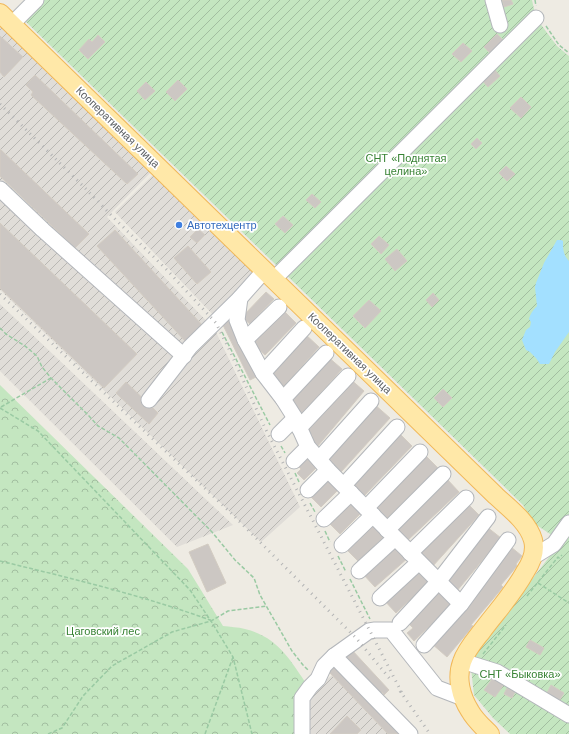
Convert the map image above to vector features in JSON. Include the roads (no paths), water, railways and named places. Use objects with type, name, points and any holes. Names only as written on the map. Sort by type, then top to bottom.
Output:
[{"type":"main road","name":"Кооперативная улица","points":[[6,18],[521,520],[533,541],[533,557]]},
{"type":"main road","points":[[490,734],[470,712],[463,698],[459,678],[462,662],[470,647],[517,587],[533,557]]},
{"type":"lane","points":[[6,18],[36,0]]},
{"type":"lane","points":[[493,0],[500,25]]},
{"type":"lane","points":[[149,400],[190,347],[240,298],[270,274],[540,17]]},
{"type":"lane","points":[[0,189],[43,230],[184,356]]},
{"type":"lane","points":[[240,298],[237,320],[245,340],[263,373],[297,423],[308,447],[369,512],[461,604]]},
{"type":"lane","points":[[245,340],[279,307]]},
{"type":"lane","points":[[263,373],[304,328]]},
{"type":"lane","points":[[282,399],[326,353]]},
{"type":"lane","points":[[276,434],[297,423],[348,376]]},
{"type":"lane","points":[[306,492],[371,400]]},
{"type":"lane","points":[[322,523],[347,489],[397,427]]},
{"type":"lane","points":[[291,462],[308,447]]},
{"type":"lane","points":[[337,548],[420,452]]},
{"type":"lane","points":[[359,571],[443,474]]},
{"type":"lane","points":[[380,598],[466,498]]},
{"type":"lane","points":[[400,623],[438,582],[488,517]]},
{"type":"lane","points":[[533,557],[554,544],[569,523]]},
{"type":"lane","points":[[424,645],[461,604],[508,540]]},
{"type":"lane","points":[[302,734],[302,698],[310,687],[318,680],[324,666],[334,656],[369,631],[390,630],[437,688],[463,698]]},
{"type":"lane","points":[[334,656],[410,734]]},
{"type":"lane","points":[[462,662],[497,672],[569,714]]},
{"type":"water","points":[[557,240],[563,241],[564,254],[569,261],[569,332],[555,352],[549,364],[540,364],[530,352],[526,350],[522,340],[526,330],[530,327],[530,315],[537,306],[536,283],[544,263]]},
{"type":"railway","points":[[0,104],[166,269],[216,323],[265,428],[403,695]]},
{"type":"railway","points":[[0,294],[232,514],[357,639],[390,679]]},
{"type":"railway","points":[[400,691],[430,734]]},
{"type":"place","name":"Автотехцентр","points":[[179,225]]},
{"type":"park label","name":"СНТ «Поднятая целина»","points":[[406,164]]},
{"type":"park label","name":"Цаговский лес","points":[[103,631]]},
{"type":"park label","name":"СНТ «Быковка»","points":[[520,674]]}]
